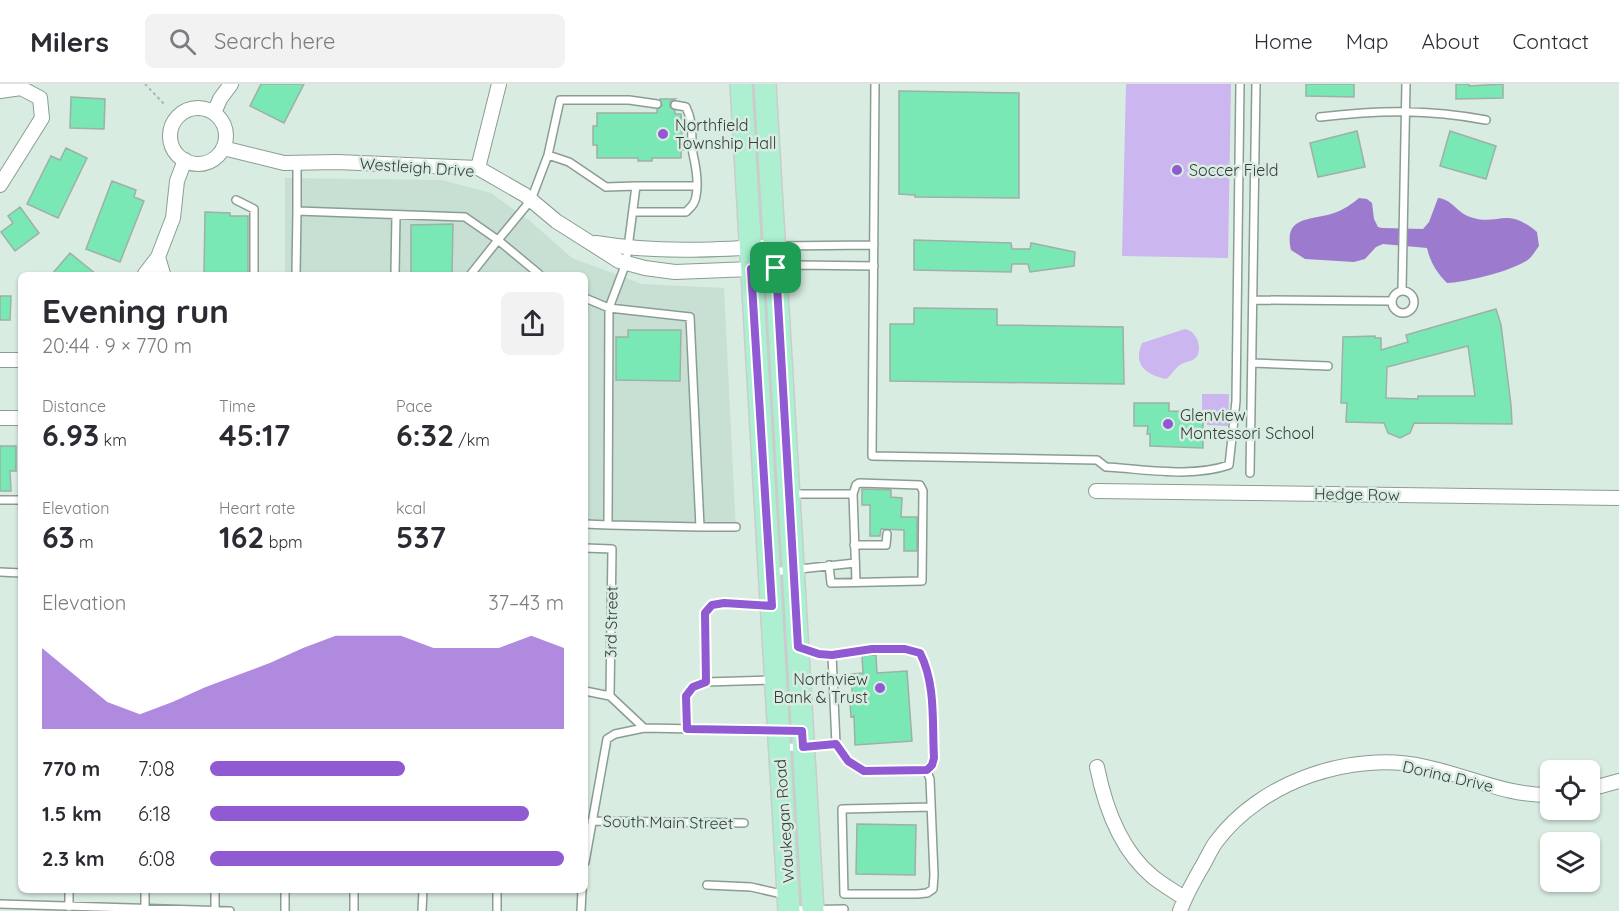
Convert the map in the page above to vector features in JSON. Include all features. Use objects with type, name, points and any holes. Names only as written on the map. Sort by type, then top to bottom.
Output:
[{"type":"main road","name":"Waukegan Road","points":[[741,84],[789,905]]},
{"type":"main road","name":"Waukegan Road","points":[[765,84],[813,910]]},
{"type":"main road","points":[[769,566],[793,564]]},
{"type":"street","points":[[214,113],[220,99],[231,84]]},
{"type":"street","points":[[478,168],[499,84]]},
{"type":"street","points":[[0,91],[21,88],[40,98],[42,118],[0,185]]},
{"type":"street","points":[[194,108],[208,110],[220,118],[226,133],[223,148],[213,159],[206,162],[192,163],[185,160],[171,145],[172,124],[181,113],[194,108]]},
{"type":"street","name":"Westleigh Drive","points":[[223,148],[284,163],[337,162],[478,168],[531,200],[556,221],[619,261],[675,272],[776,268]]},
{"type":"street","points":[[147,272],[158,257],[173,218],[177,181],[185,160]]},
{"type":"street","name":"Westleigh Drive","points":[[591,242],[628,248],[667,250],[774,246]]},
{"type":"street","points":[[158,257],[162,272]]},
{"type":"street","points":[[0,360],[18,360]]},
{"type":"street","points":[[0,418],[18,418]]},
{"type":"street","name":"Hedge Row","points":[[1096,491],[1619,498]]},
{"type":"street","name":"Dorina Drive","points":[[1097,767],[1102,794],[1123,842],[1152,876],[1182,904],[1216,842],[1237,820],[1260,800],[1293,782],[1322,771],[1357,764],[1395,763],[1425,767],[1514,791],[1540,794]]},
{"type":"street","points":[[1600,786],[1619,780]]},
{"type":"lane","points":[[875,84],[872,456],[1097,460],[1106,467],[1189,471],[1219,469],[1229,465],[1236,401],[1240,84]]},
{"type":"lane","points":[[1250,472],[1256,84]]},
{"type":"lane","points":[[1402,290],[1406,84]]},
{"type":"lane","points":[[473,272],[531,200],[548,155],[560,100],[629,100],[657,104]]},
{"type":"lane","points":[[633,212],[686,212],[693,206],[696,186],[692,121],[686,107],[675,105]]},
{"type":"lane","points":[[1320,117],[1405,110],[1453,113],[1486,120]]},
{"type":"lane","points":[[548,155],[569,162],[606,187],[696,186]]},
{"type":"lane","points":[[296,272],[297,163]]},
{"type":"lane","points":[[608,525],[609,308],[626,263],[636,186]]},
{"type":"lane","points":[[236,200],[254,209],[254,272]]},
{"type":"lane","points":[[297,211],[465,217],[498,240],[536,272]]},
{"type":"lane","points":[[395,272],[396,214]]},
{"type":"lane","points":[[774,246],[874,245]]},
{"type":"lane","points":[[776,268],[798,265],[874,266]]},
{"type":"lane","points":[[1402,290],[1412,295],[1414,302],[1411,309],[1400,313],[1394,309],[1391,301],[1395,292],[1402,290]]},
{"type":"lane","points":[[588,299],[609,308],[690,317],[700,527]]},
{"type":"lane","points":[[1254,300],[1391,301]]},
{"type":"lane","points":[[1252,363],[1328,366]]},
{"type":"lane","points":[[829,565],[831,583],[922,581],[923,491],[920,485],[868,482],[856,485],[853,494],[856,581]]},
{"type":"lane","points":[[789,494],[853,494]]},
{"type":"lane","points":[[0,500],[18,500]]},
{"type":"lane","points":[[588,524],[736,527]]},
{"type":"lane","points":[[854,545],[886,545],[887,534]]},
{"type":"lane","name":"3rd Street","points":[[588,548],[612,549],[610,696]]},
{"type":"lane","points":[[793,564],[855,563]]},
{"type":"lane","points":[[0,572],[18,573]]},
{"type":"lane","points":[[706,682],[705,613],[712,605],[724,603],[772,606]]},
{"type":"lane","points":[[798,647],[819,654],[832,655],[872,649],[905,649],[920,653],[930,680],[934,758],[927,770],[864,771],[848,761],[836,744],[832,655]]},
{"type":"lane","points":[[687,729],[686,696],[693,687],[706,682],[776,680]]},
{"type":"lane","points":[[588,692],[610,696],[644,728]]},
{"type":"lane","points":[[588,844],[607,739],[615,734],[644,728],[687,729],[836,744]]},
{"type":"lane","points":[[779,740],[802,739]]},
{"type":"lane","points":[[844,894],[917,894],[927,893],[933,889],[930,779],[927,770]]},
{"type":"lane","points":[[707,885],[751,887],[789,905],[813,910],[844,910],[842,809],[931,807]]},
{"type":"lane","name":"South Main Street","points":[[592,820],[744,823]]},
{"type":"lane","points":[[69,893],[69,906]]},
{"type":"lane","points":[[145,893],[145,908]]},
{"type":"lane","points":[[215,893],[215,911]]},
{"type":"lane","points":[[285,893],[285,911]]},
{"type":"lane","points":[[354,893],[354,911]]},
{"type":"lane","points":[[422,911],[423,893]]},
{"type":"lane","points":[[497,893],[497,911]]},
{"type":"lane","points":[[580,911],[582,893]]},
{"type":"lane","points":[[0,904],[230,911]]},
{"type":"path","points":[[145,84],[165,105]]},
{"type":"shaded area","name":"Soccer Field","points":[[1126,84],[1231,84],[1228,258],[1122,256]]},
{"type":"shaded area","points":[[285,178],[442,180],[491,193],[530,221],[572,258],[642,284],[724,288],[736,532],[588,529],[588,272],[285,272]]},
{"type":"shaded area","points":[[1359,198],[1367,199],[1372,203],[1374,219],[1378,227],[1423,229],[1429,222],[1438,198],[1447,201],[1470,217],[1488,220],[1509,218],[1526,224],[1537,232],[1539,246],[1524,263],[1478,278],[1447,283],[1434,267],[1427,248],[1383,244],[1376,247],[1365,259],[1354,262],[1305,259],[1291,250],[1291,231],[1295,225],[1301,221],[1337,212]]},
{"type":"shaded area","points":[[1185,329],[1192,332],[1197,339],[1199,352],[1195,358],[1180,365],[1166,379],[1152,374],[1143,367],[1139,357],[1142,343]]},
{"type":"shaded area","points":[[1202,394],[1229,394],[1228,426],[1207,425],[1207,410],[1202,410]]},
{"type":"building","points":[[261,84],[304,84],[284,123],[250,106]]},
{"type":"building","points":[[1306,84],[1354,84],[1354,97],[1306,96]]},
{"type":"building","points":[[1456,84],[1469,84],[1469,86],[1503,84],[1503,98],[1456,99]]},
{"type":"building","points":[[899,91],[1019,93],[1019,198],[915,197],[915,195],[899,194]]},
{"type":"building","points":[[71,97],[105,99],[104,129],[70,128]]},
{"type":"building","points":[[660,99],[675,99],[670,102],[670,107],[675,114],[681,114],[683,150],[681,150],[681,158],[652,158],[652,161],[638,161],[638,158],[597,158],[597,145],[593,145],[593,126],[597,126],[597,113],[657,113],[662,105]]},
{"type":"building","points":[[1357,131],[1365,167],[1318,177],[1310,143]]},
{"type":"building","points":[[1450,131],[1496,146],[1486,179],[1440,166]]},
{"type":"building","points":[[66,148],[87,158],[58,218],[27,204],[51,156],[60,160]]},
{"type":"building","points":[[112,181],[136,190],[134,197],[144,201],[120,262],[86,249]]},
{"type":"building","points":[[20,207],[39,233],[15,251],[1,232],[13,223],[8,216]]},
{"type":"building","points":[[205,212],[248,216],[248,272],[204,272]]},
{"type":"building","points":[[453,224],[452,272],[411,272],[411,225]]},
{"type":"building","points":[[914,240],[1011,243],[1012,249],[1030,249],[1031,243],[1075,252],[1074,266],[1030,272],[1028,264],[1012,264],[1011,272],[914,270]]},
{"type":"building","points":[[70,253],[94,272],[54,272]]},
{"type":"building","points":[[0,296],[11,296],[10,320],[0,320]]},
{"type":"building","points":[[914,308],[997,309],[997,325],[1123,327],[1124,384],[890,381],[890,324],[914,324]]},
{"type":"building","points":[[1496,309],[1501,325],[1512,424],[1414,423],[1410,433],[1400,438],[1388,433],[1384,423],[1346,422],[1347,403],[1341,403],[1343,337],[1375,336],[1375,338],[1381,338],[1381,350],[1408,342],[1406,335]],"holes":[[[1468,346],[1475,396],[1386,398],[1387,367]]]},
{"type":"building","points":[[628,330],[681,330],[680,381],[616,380],[616,337],[628,337]]},
{"type":"building","name":"Glenview Montessori School","points":[[1134,403],[1169,403],[1169,411],[1203,412],[1203,448],[1150,446],[1148,426],[1134,426]]},
{"type":"building","points":[[0,446],[16,446],[16,471],[10,471],[11,491],[0,491]]},
{"type":"building","points":[[862,489],[891,490],[891,497],[902,498],[901,517],[917,517],[917,551],[904,551],[904,530],[881,529],[880,536],[870,536],[870,505],[862,505]]},
{"type":"building","name":"Northview Bank & Trust","points":[[876,655],[877,673],[907,671],[912,741],[855,745],[854,716],[851,717],[850,703],[853,703],[851,674],[863,673],[862,656]]},
{"type":"building","points":[[857,824],[916,825],[915,875],[856,874]]},
{"type":"place","name":"Northfield Township Hall","points":[[663,134]]},
{"type":"place","name":"Soccer Field","points":[[1177,170]]},
{"type":"place","name":"Glenview Montessori School","points":[[1168,424]]},
{"type":"place","name":"Northview Bank & Trust","points":[[880,688]]},
{"type":"route","points":[[776,268],[798,647],[819,654],[832,655],[872,649],[905,649],[920,653],[930,680],[934,758],[927,770],[864,771],[848,761],[836,744],[803,747],[802,731],[687,729],[686,696],[693,687],[706,682],[705,613],[712,605],[724,603],[772,606],[751,269],[776,268]]}]
